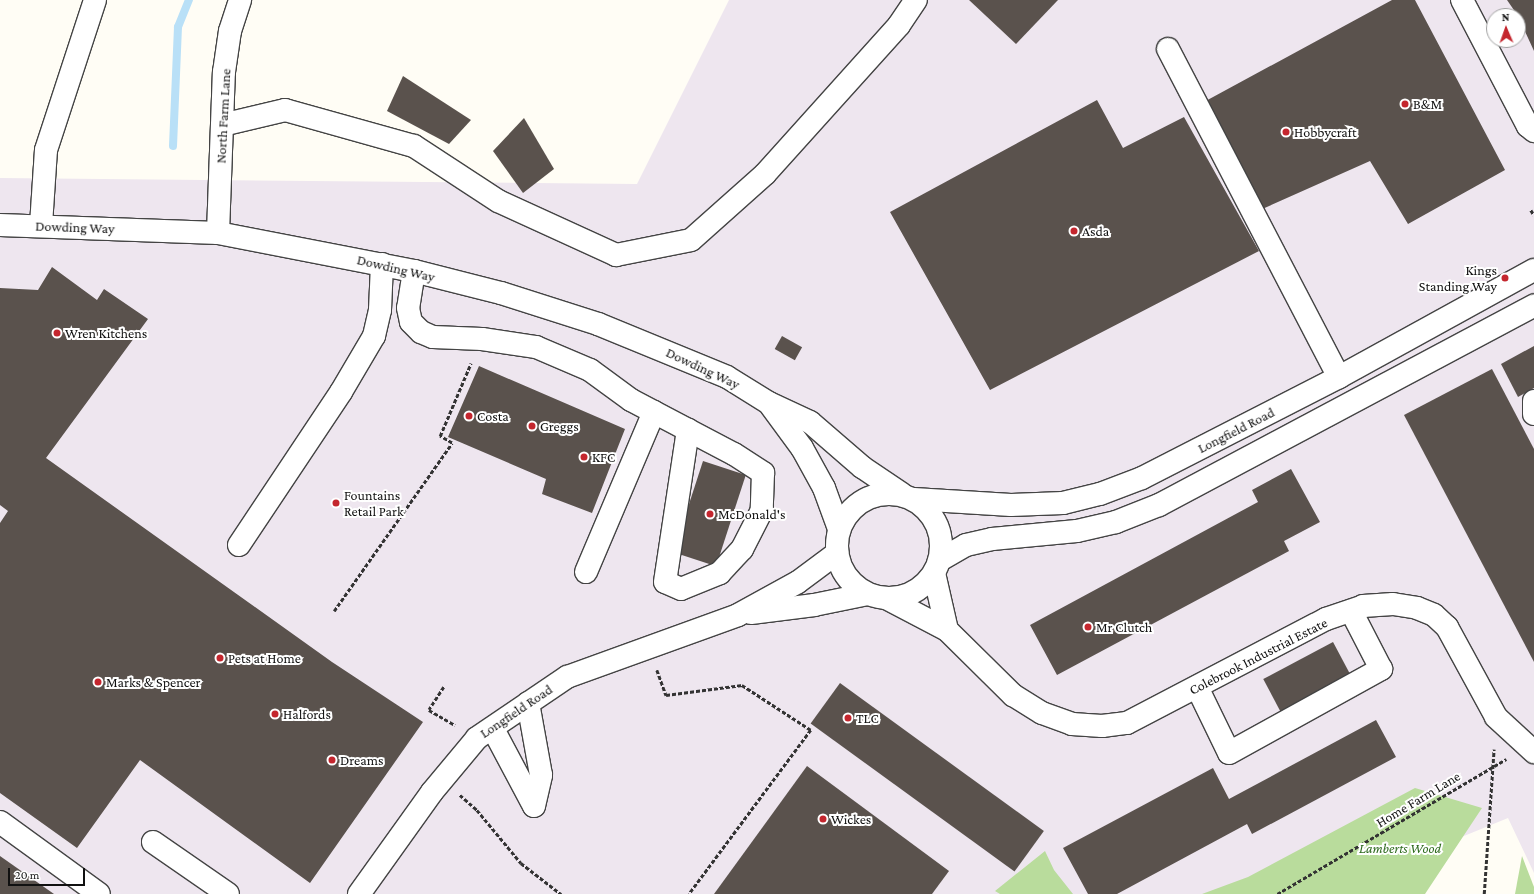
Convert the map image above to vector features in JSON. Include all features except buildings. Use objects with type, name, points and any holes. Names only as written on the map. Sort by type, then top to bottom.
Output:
[{"type":"street","points":[[41,225],[46,150],[95,0]]},
{"type":"street","name":"North Farm Lane","points":[[218,233],[222,125],[230,31],[240,0]]},
{"type":"street","points":[[222,125],[285,110],[414,146],[498,201],[616,255],[691,240],[765,174],[899,24],[916,0]]},
{"type":"street","points":[[1462,0],[1528,126],[1534,132]]},
{"type":"street","points":[[1168,49],[1339,377]]},
{"type":"street","name":"Dowding Way","points":[[0,225],[41,225],[218,233],[382,264],[501,293],[605,327],[727,377],[770,403],[810,422],[862,467],[908,497]]},
{"type":"street","points":[[239,545],[274,490],[341,392],[374,336],[380,310],[382,264]]},
{"type":"street","name":"Longfield Road","points":[[908,497],[1011,505],[1063,503],[1100,494],[1142,478],[1339,377],[1534,270]]},
{"type":"street","points":[[414,271],[408,308],[411,322],[421,332],[433,337],[482,339],[536,347],[590,370],[631,400],[734,454],[763,473],[762,510],[742,549],[720,573],[681,589],[665,582],[688,430]]},
{"type":"street","name":"Longfield Road","points":[[937,566],[966,545],[992,539],[1077,532],[1116,522],[1159,505],[1534,306]]},
{"type":"street","points":[[1534,401],[1534,414]]},
{"type":"street","name":"Dowding Way","points":[[770,403],[802,448],[824,488],[840,528]]},
{"type":"street","points":[[586,572],[654,412]]},
{"type":"street","points":[[937,566],[914,592],[877,596],[853,584],[842,570],[837,553],[840,528],[858,504],[879,495],[908,497],[928,510],[938,525],[942,542],[937,566],[947,630]]},
{"type":"street","name":"Longfield Road","points":[[359,894],[432,792],[485,733],[567,677],[738,615],[798,582],[837,553]]},
{"type":"street","name":"Longfield Road","points":[[738,615],[877,596]]},
{"type":"street","name":"Colebrook Industrial Estate","points":[[877,596],[947,630],[1013,695],[1042,713],[1072,724],[1127,723],[1326,619],[1350,611],[1393,604],[1417,608],[1434,615],[1447,627],[1465,656],[1496,717],[1531,749]]},
{"type":"street","points":[[1197,687],[1229,752],[1381,669],[1350,611]]},
{"type":"street","points":[[485,733],[534,806],[541,775],[528,703]]},
{"type":"street","points":[[0,822],[99,894]]},
{"type":"street","points":[[153,842],[228,894]]},
{"type":"path","points":[[1531,210],[1534,215]]},
{"type":"path","points":[[334,611],[452,443],[440,436],[482,339]]},
{"type":"path","points":[[648,648],[666,695],[742,685],[811,730],[689,894]]},
{"type":"path","points":[[444,687],[429,710],[485,733]]},
{"type":"path","points":[[1484,894],[1496,717]]},
{"type":"path","name":"Home Farm Lane","points":[[1277,894],[1493,767],[1531,749]]},
{"type":"path","points":[[454,789],[477,810],[521,863],[561,894]]},
{"type":"shaded area","points":[[729,0],[1534,0],[1534,873],[1508,818],[1322,894],[0,894],[0,178],[637,184]]},
{"type":"green space","name":"Lamberts Wood","points":[[1415,788],[1482,808],[1425,894],[1202,894],[1248,877]]},
{"type":"green space","points":[[1045,851],[1054,870],[1073,894],[1000,894],[995,891]]},
{"type":"green space","points":[[1522,856],[1534,887],[1534,894],[1515,894]]},
{"type":"waterway","points":[[173,146],[178,27],[189,0]]},
{"type":"place","name":"B&M","points":[[1405,104]]},
{"type":"place","name":"Hobbycraft","points":[[1286,132]]},
{"type":"place","name":"Asda","points":[[1074,231]]},
{"type":"place","name":"Kings Standing Way","points":[[1505,278]]},
{"type":"place","name":"Wren Kitchens","points":[[57,333]]},
{"type":"place","name":"Costa","points":[[469,416]]},
{"type":"place","name":"Greggs","points":[[532,426]]},
{"type":"place","name":"KFC","points":[[584,457]]},
{"type":"place","name":"Fountains Retail Park","points":[[336,503]]},
{"type":"place","name":"McDonald's","points":[[710,514]]},
{"type":"place","name":"Mr Clutch","points":[[1088,627]]},
{"type":"place","name":"Pets at Home","points":[[220,658]]},
{"type":"place","name":"Marks & Spencer","points":[[98,682]]},
{"type":"place","name":"Halfords","points":[[275,714]]},
{"type":"place","name":"TLC","points":[[848,718]]},
{"type":"place","name":"Dreams","points":[[332,760]]},
{"type":"place","name":"Wickes","points":[[823,819]]}]
